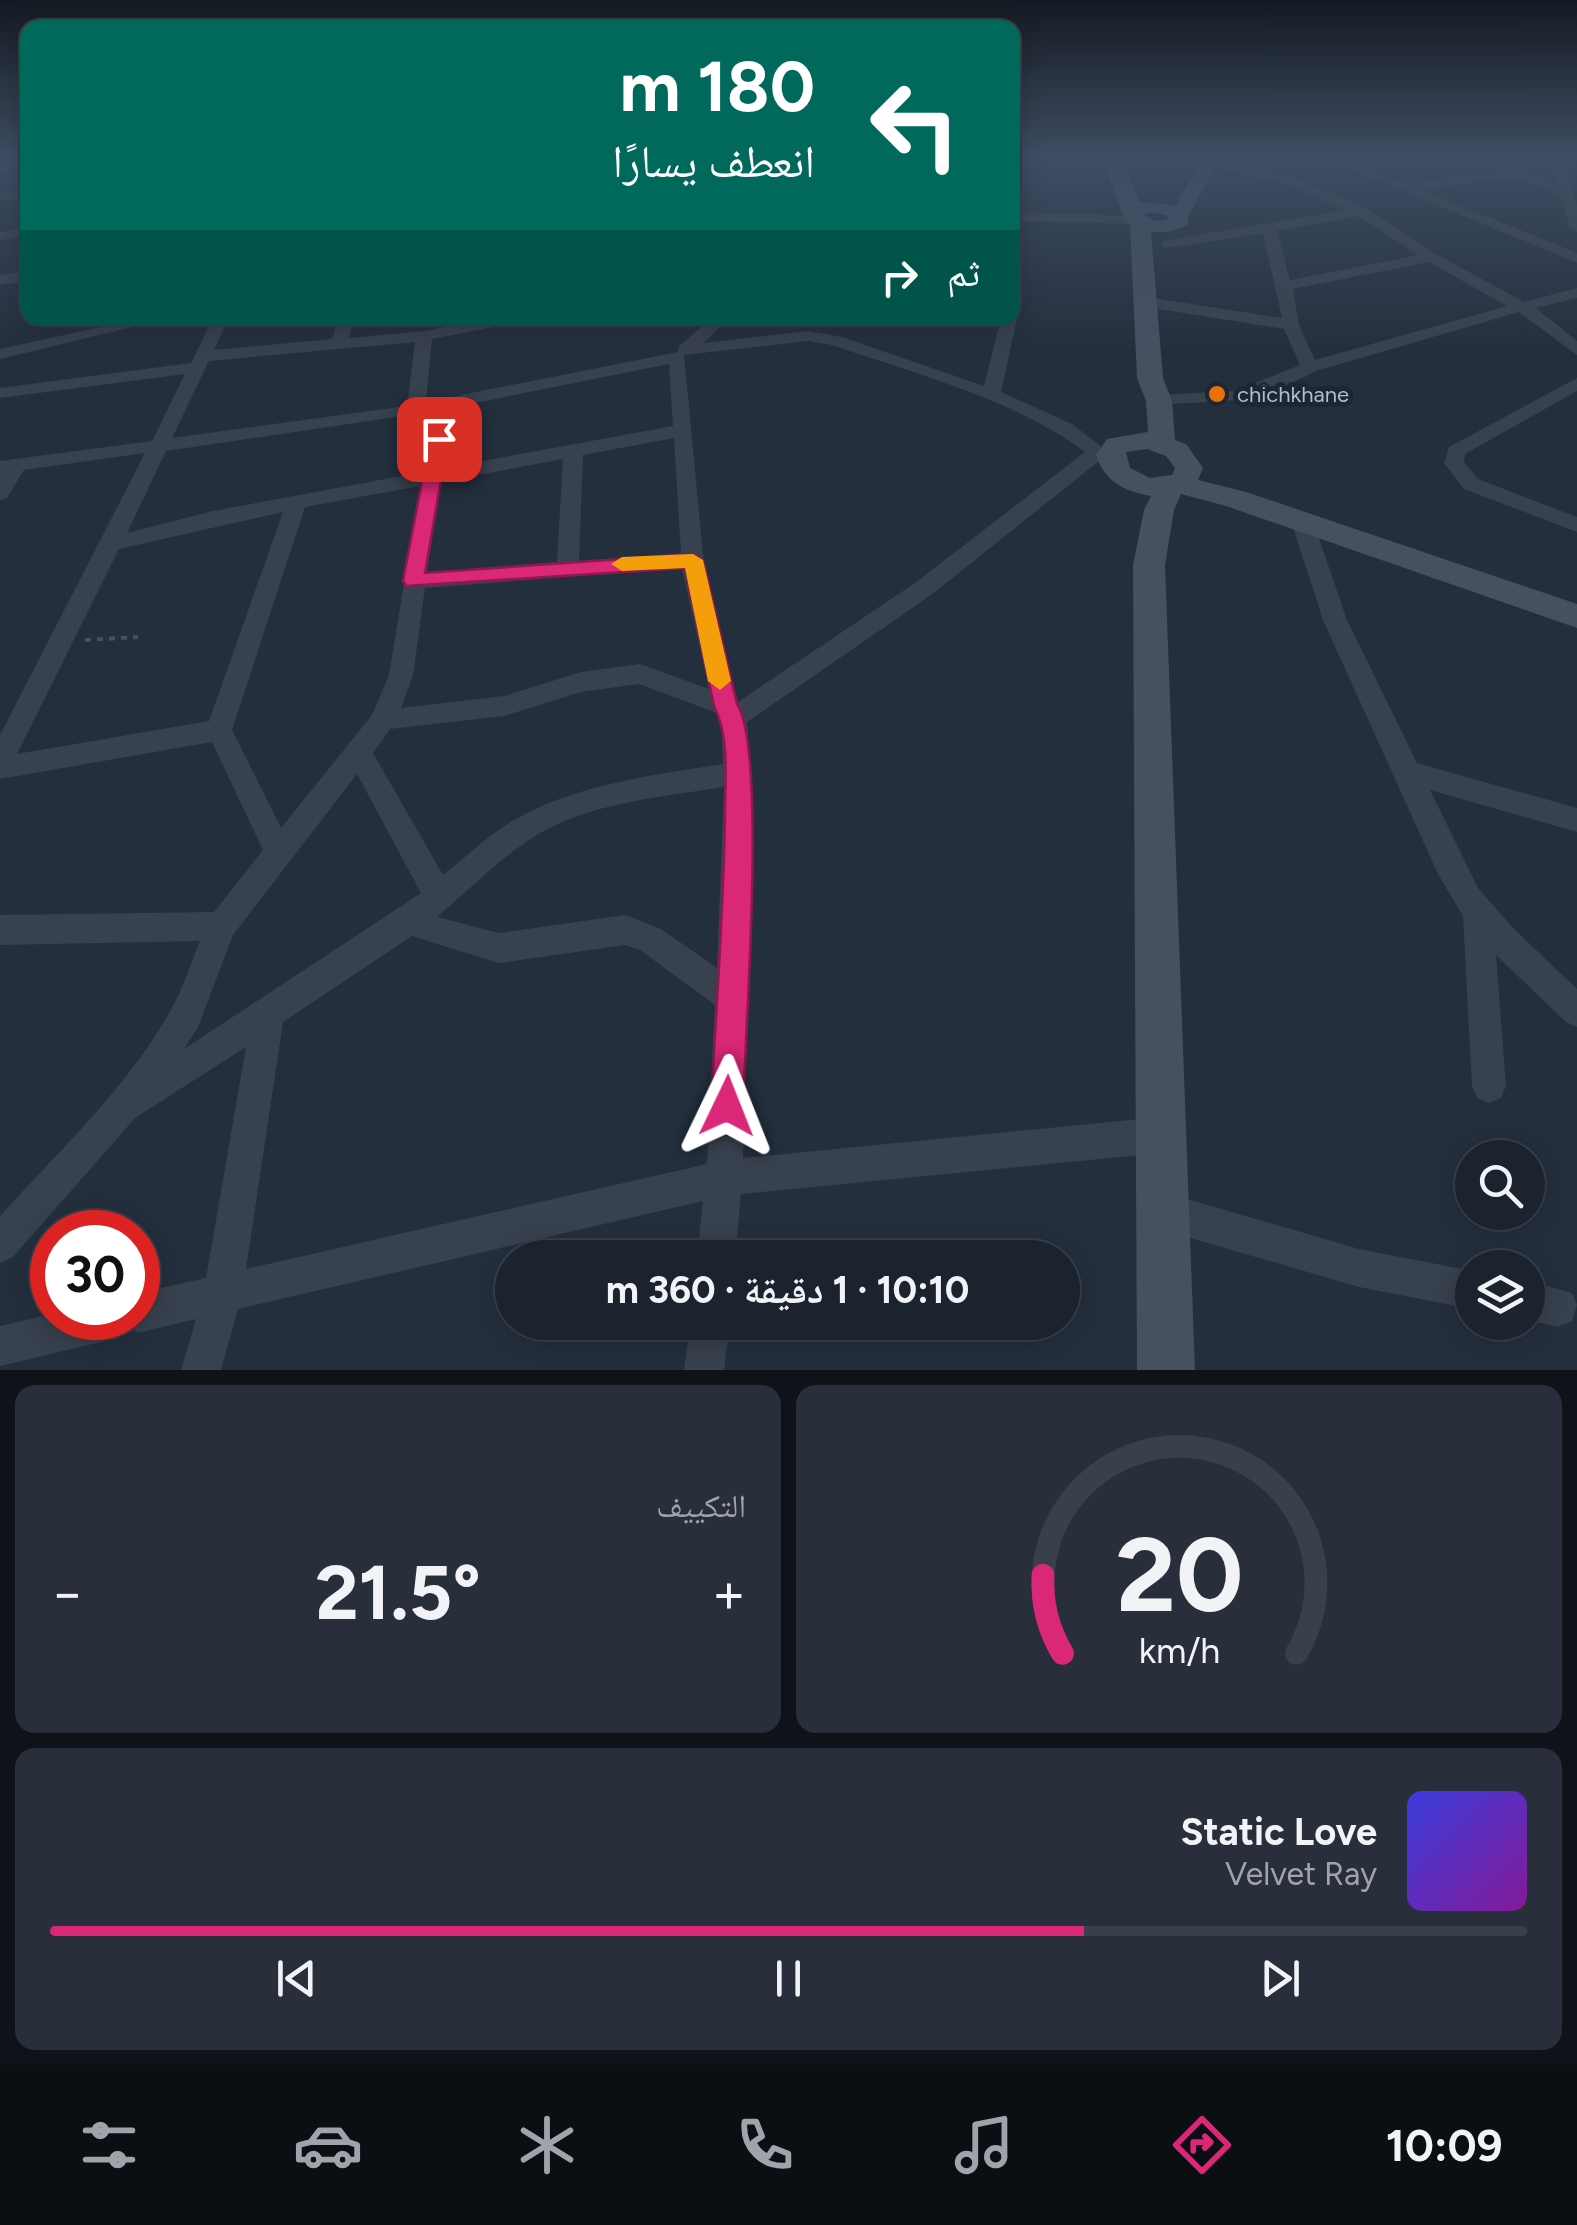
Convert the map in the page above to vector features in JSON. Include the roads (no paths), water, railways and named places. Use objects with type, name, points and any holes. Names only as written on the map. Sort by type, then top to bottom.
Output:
[{"type":"main road","points":[[1144,222],[1145,295],[1127,432],[1149,565],[1166,1370]]},
{"type":"main road","points":[[1162,222],[1174,228]]},
{"type":"main road","points":[[1145,295],[1177,222]]},
{"type":"main road","points":[[1127,432],[1140,440],[1162,443]]},
{"type":"main road","points":[[1127,432],[1162,443],[1179,478]]},
{"type":"main road","points":[[1127,432],[1150,487],[1179,478],[1577,616]]},
{"type":"main road","points":[[1149,565],[1159,510],[1179,478]]},
{"type":"street","points":[[1174,228],[1269,228],[1302,222]]},
{"type":"street","points":[[1377,222],[1431,258],[1520,306],[1577,350]]},
{"type":"street","points":[[1487,222],[1577,258]]},
{"type":"street","points":[[1269,228],[1291,325],[1310,367]]},
{"type":"street","points":[[1284,284],[1360,274],[1431,258]]},
{"type":"street","points":[[730,712],[923,590],[1127,432],[1273,385],[1310,367],[1577,293]]},
{"type":"street","points":[[1145,295],[1291,325]]},
{"type":"street","points":[[0,354],[130,325]]},
{"type":"street","points":[[0,764],[218,325]]},
{"type":"street","points":[[339,344],[344,325]]},
{"type":"street","points":[[0,392],[199,362],[424,336],[479,325]]},
{"type":"street","points":[[708,325],[681,353],[693,560],[730,712],[738,773],[732,997],[718,1240]]},
{"type":"street","points":[[991,394],[1007,325]]},
{"type":"street","points":[[416,408],[424,336]]},
{"type":"street","points":[[0,493],[8,466],[416,408],[681,353],[825,338],[991,394],[1065,428],[1127,432]]},
{"type":"street","points":[[1575,523],[1471,484],[1454,463],[1456,451],[1470,442],[1542,409],[1577,384]]},
{"type":"street","points":[[0,1244],[118,1112],[186,1016],[221,926],[383,720],[401,675],[431,476],[447,402]]},
{"type":"street","points":[[112,544],[213,518],[683,430]]},
{"type":"street","points":[[568,568],[573,450]]},
{"type":"street","points":[[278,852],[220,730],[296,504]]},
{"type":"street","points":[[1288,517],[1311,560],[1350,659],[1408,772],[1448,862],[1478,911],[1577,1011]]},
{"type":"street","points":[[414,581],[693,560]]},
{"type":"street","points":[[383,720],[504,706],[580,682],[640,674],[650,674],[730,712]]},
{"type":"street","points":[[0,764],[220,730]]},
{"type":"street","points":[[358,751],[439,897]]},
{"type":"street","points":[[1408,772],[1577,820]]},
{"type":"street","points":[[118,1112],[410,921],[521,830],[550,815],[633,790],[738,773]]},
{"type":"street","points":[[1478,911],[1489,1086]]},
{"type":"street","points":[[410,921],[456,938],[500,948],[625,930],[650,940],[732,997]]},
{"type":"street","points":[[0,930],[221,926]]},
{"type":"street","points":[[201,1370],[223,1294],[268,1014]]},
{"type":"street","points":[[160,1308],[724,1178],[1161,1135]]},
{"type":"street","points":[[1162,1212],[1359,1268],[1455,1287]]},
{"type":"street","points":[[0,1346],[30,1339]]},
{"type":"street","points":[[704,1370],[708,1340]]},
{"type":"place","name":"chichkhane","points":[[1217,394]]}]
